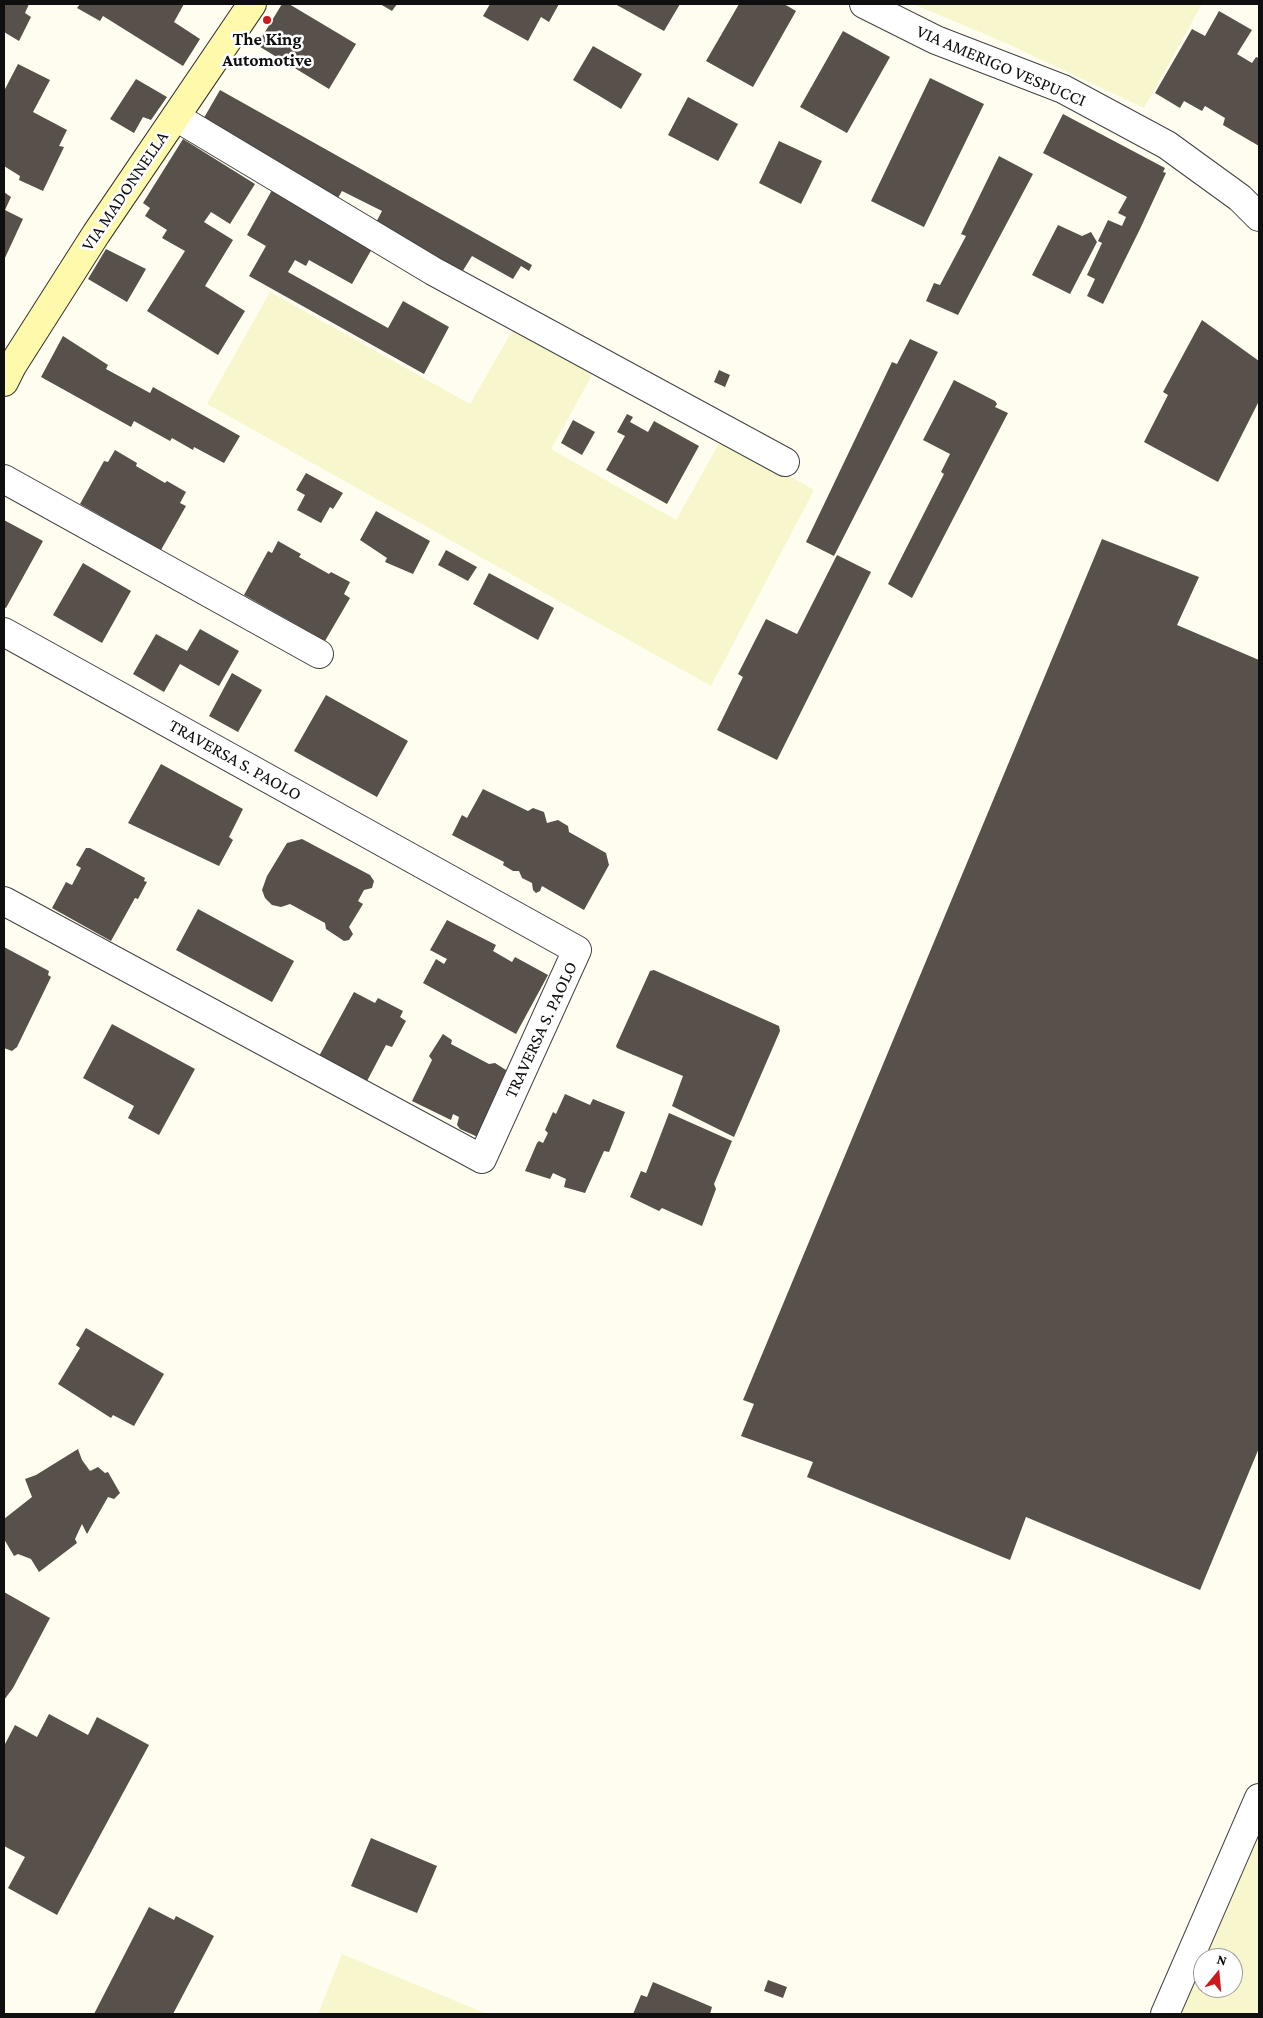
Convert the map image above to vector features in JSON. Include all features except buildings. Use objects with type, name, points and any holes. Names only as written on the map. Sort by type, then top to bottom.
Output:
[{"type":"street","name":"VIA MADONNELLA","points":[[4,382],[12,366],[96,234],[252,4]]},
{"type":"street","name":"VIA AMERIGO VESPUCCI","points":[[864,4],[936,40],[1063,89],[1168,145],[1240,198],[1259,217]]},
{"type":"street","points":[[176,117],[433,271],[784,462]]},
{"type":"street","points":[[4,479],[319,654]]},
{"type":"street","name":"TRAVERSA S. PAOLO","points":[[4,632],[577,950],[482,1159],[4,902]]},
{"type":"street","points":[[1165,2014],[1259,1798]]},
{"type":"shaded area","points":[[913,4],[1202,4],[1144,108],[1008,44]]},
{"type":"shaded area","points":[[270,292],[470,404],[516,324],[596,368],[551,449],[676,520],[722,438],[814,490],[711,686],[207,404]]},
{"type":"shaded area","points":[[1259,1830],[1259,2014],[1181,2014],[1193,1986],[1193,1998],[1243,1998],[1243,1948],[1209,1948]]},
{"type":"shaded area","points":[[342,1954],[487,2014],[318,2014]]},
{"type":"place","name":"The King Automotive","points":[[267,20]]}]
